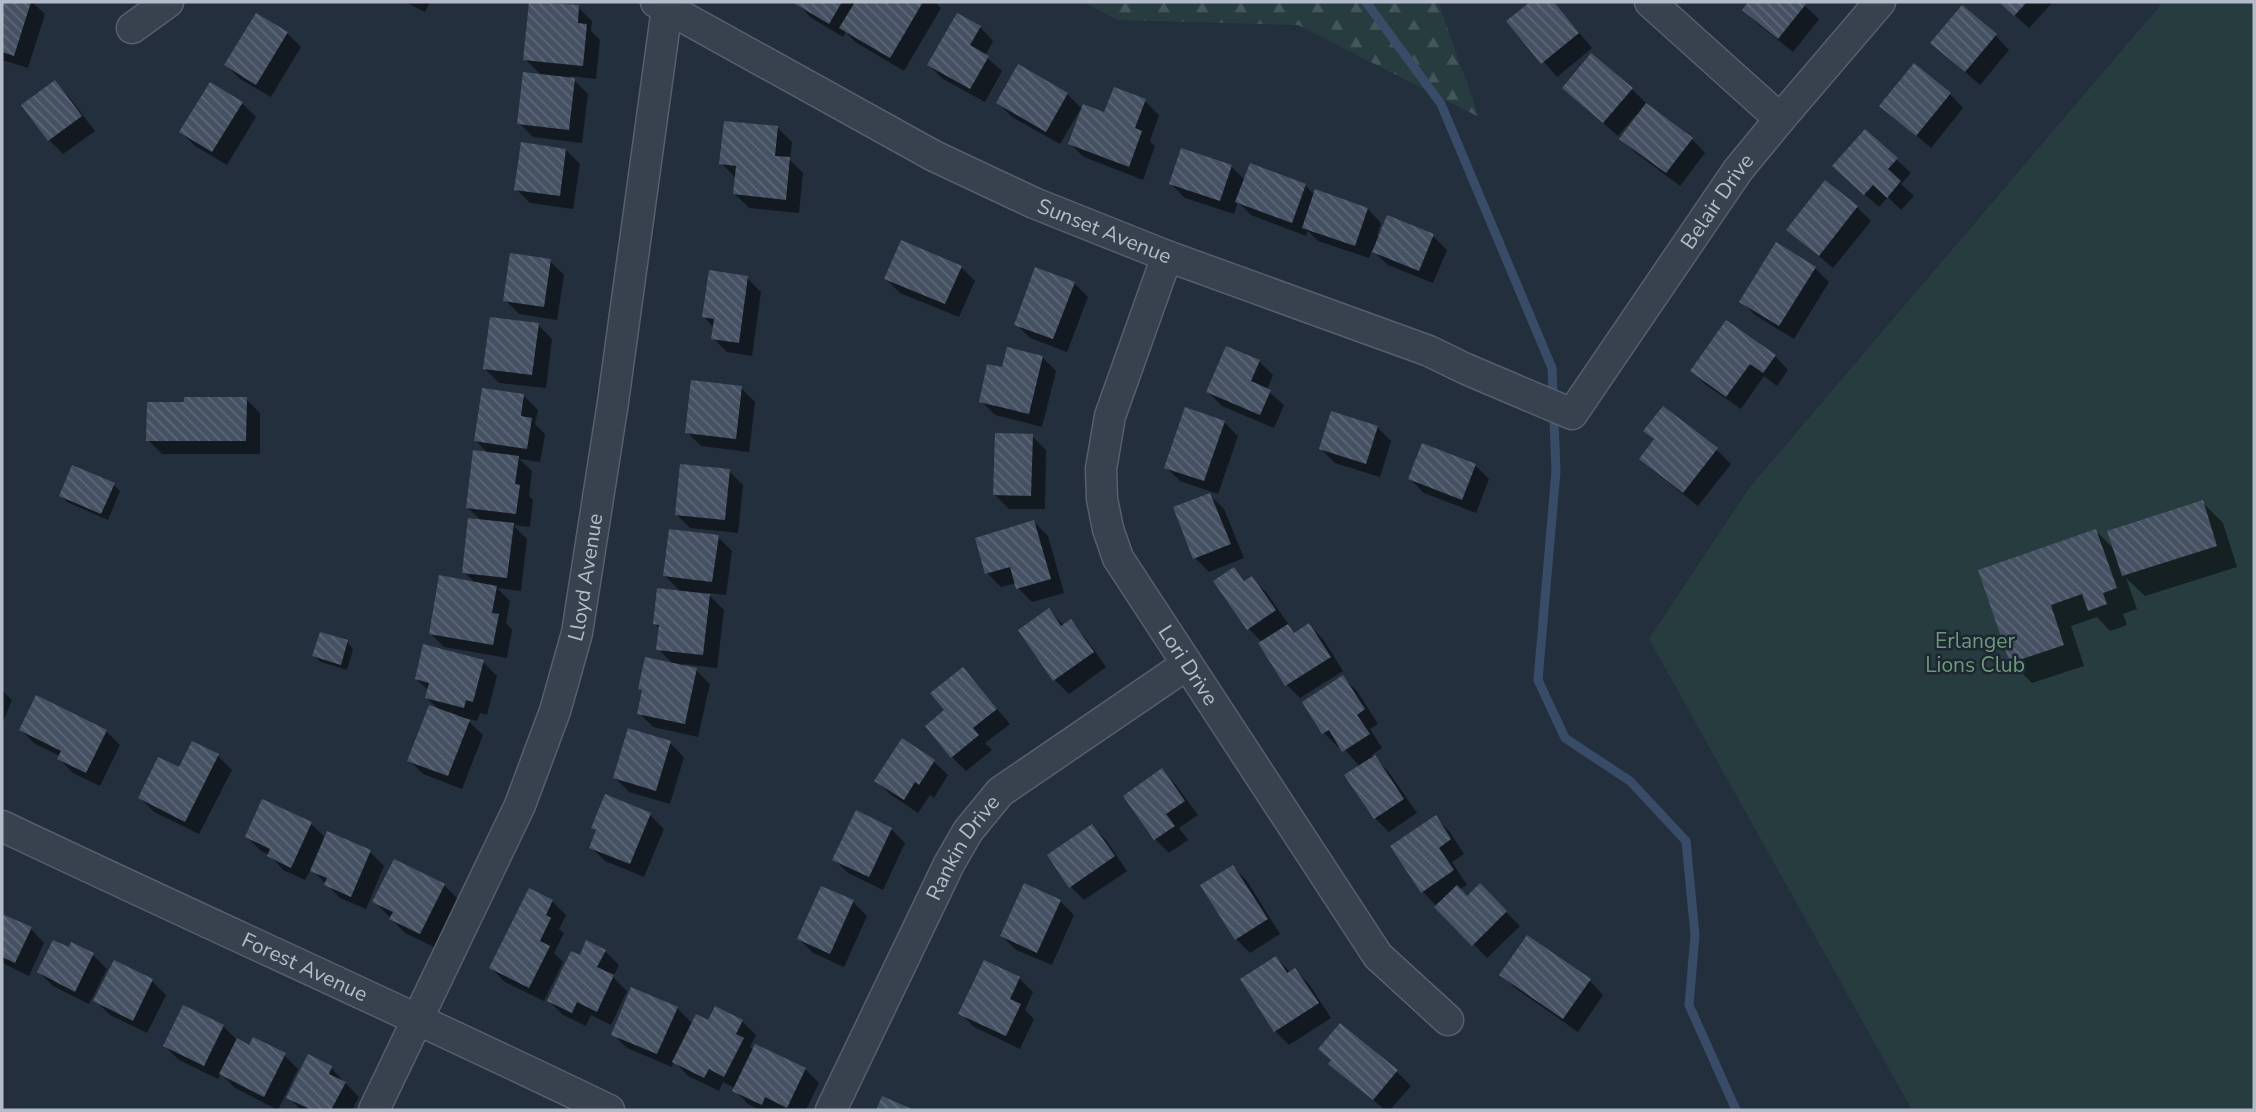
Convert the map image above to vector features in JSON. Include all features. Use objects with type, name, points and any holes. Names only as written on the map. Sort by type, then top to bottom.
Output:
[{"type":"street","points":[[132,28],[168,2]]},
{"type":"street","points":[[1650,2],[1780,118]]},
{"type":"street","name":"Belair Drive","points":[[1572,414],[1738,170],[1880,2]]},
{"type":"street","name":"Sunset Avenue","points":[[662,5],[934,156],[1034,203],[1167,256],[1429,351],[1572,414]]},
{"type":"street","name":"Lloyd Avenue","points":[[374,1110],[520,804],[555,711],[577,633],[613,402],[662,5]]},
{"type":"street","name":"Lori Drive","points":[[1167,256],[1110,416],[1101,469],[1102,499],[1118,558],[1378,956],[1448,1020]]},
{"type":"street","name":"Rankin Drive","points":[[831,1110],[949,864],[968,831],[1000,792],[1186,665]]},
{"type":"street","name":"Forest Avenue","points":[[2,826],[609,1110]]},
{"type":"green space","points":[[1084,2],[1438,2],[1479,117],[1298,25],[1118,20]]},
{"type":"green space","name":"Erlanger Lions Club","points":[[2163,2],[2254,2],[2254,1110],[1912,1110],[1649,639],[1750,487]]},
{"type":"building","points":[[2,2],[31,2],[14,56],[2,52]]},
{"type":"building","points":[[529,2],[579,5],[578,23],[587,24],[583,66],[523,60]]},
{"type":"building","points":[[792,2],[842,2],[829,24]]},
{"type":"building","points":[[855,2],[923,2],[890,58],[839,28]]},
{"type":"building","points":[[1530,2],[1554,2],[1579,33],[1541,64],[1506,21]]},
{"type":"building","points":[[1748,2],[1806,4],[1778,39],[1742,10]]},
{"type":"building","points":[[1999,2],[2027,2],[2014,16]]},
{"type":"building","points":[[1962,5],[1997,34],[1965,72],[1930,43]]},
{"type":"building","points":[[256,13],[288,32],[256,85],[224,65]]},
{"type":"building","points":[[957,13],[981,26],[970,45],[989,56],[970,89],[927,65]]},
{"type":"building","points":[[1591,53],[1633,88],[1603,123],[1562,88]]},
{"type":"building","points":[[1914,63],[1951,93],[1916,136],[1879,106]]},
{"type":"building","points":[[1018,64],[1068,93],[1046,132],[996,103]]},
{"type":"building","points":[[523,72],[575,78],[569,130],[517,124]]},
{"type":"building","points":[[55,80],[82,116],[48,141],[21,105]]},
{"type":"building","points":[[210,82],[243,102],[212,152],[179,132]]},
{"type":"building","points":[[1114,87],[1146,99],[1135,128],[1142,131],[1129,167],[1068,144],[1083,104],[1104,112]]},
{"type":"building","points":[[1646,103],[1693,138],[1666,173],[1619,139]]},
{"type":"building","points":[[724,121],[778,126],[775,156],[790,157],[786,200],[733,194],[736,166],[719,164]]},
{"type":"building","points":[[1865,129],[1898,158],[1888,169],[1901,181],[1887,198],[1873,185],[1864,195],[1832,166]]},
{"type":"building","points":[[521,142],[566,149],[560,196],[514,190]]},
{"type":"building","points":[[1181,148],[1232,165],[1220,201],[1169,184]]},
{"type":"building","points":[[1250,163],[1306,184],[1292,223],[1235,202]]},
{"type":"building","points":[[1825,180],[1858,206],[1819,256],[1786,230]]},
{"type":"building","points":[[1315,189],[1368,208],[1355,246],[1302,228]]},
{"type":"building","points":[[1387,215],[1434,234],[1419,271],[1372,252]]},
{"type":"building","points":[[901,240],[962,266],[945,304],[884,279]]},
{"type":"building","points":[[1776,242],[1816,267],[1779,326],[1739,302]]},
{"type":"building","points":[[510,253],[551,259],[544,307],[503,301]]},
{"type":"building","points":[[1035,267],[1075,282],[1053,339],[1014,325]]},
{"type":"building","points":[[709,270],[748,276],[739,343],[711,339],[714,319],[702,317]]},
{"type":"building","points":[[490,317],[539,323],[532,375],[483,369]]},
{"type":"building","points":[[1726,320],[1776,355],[1763,373],[1750,364],[1726,397],[1690,371]]},
{"type":"building","points":[[1226,346],[1260,360],[1251,381],[1271,390],[1260,415],[1206,392]]},
{"type":"building","points":[[1007,347],[1043,356],[1029,414],[979,402],[987,364],[1002,367]]},
{"type":"building","points":[[691,380],[742,386],[736,439],[685,433]]},
{"type":"building","points":[[482,388],[524,394],[521,416],[532,418],[527,449],[474,441]]},
{"type":"building","points":[[184,397],[247,397],[246,441],[146,441],[147,402],[184,402]]},
{"type":"building","points":[[1663,406],[1718,448],[1683,493],[1639,459],[1654,439],[1643,431]]},
{"type":"building","points":[[1185,407],[1225,421],[1204,481],[1164,468]]},
{"type":"building","points":[[1331,411],[1378,426],[1366,464],[1319,449]]},
{"type":"building","points":[[995,433],[1033,434],[1031,496],[993,495]]},
{"type":"building","points":[[1422,443],[1476,464],[1462,500],[1408,479]]},
{"type":"building","points":[[473,450],[519,456],[515,484],[520,485],[516,514],[466,508]]},
{"type":"building","points":[[680,464],[730,469],[725,520],[675,515]]},
{"type":"building","points":[[72,465],[115,483],[101,514],[59,496]]},
{"type":"building","points":[[1210,493],[1231,544],[1193,559],[1173,507]]},
{"type":"building","points":[[2203,500],[2217,546],[2122,576],[2107,531]]},
{"type":"building","points":[[468,518],[514,523],[507,578],[462,573]]},
{"type":"building","points":[[1034,520],[1051,579],[1016,589],[1010,567],[985,574],[975,538]]},
{"type":"building","points":[[669,529],[719,535],[712,582],[663,576]]},
{"type":"building","name":"Erlanger Lions Club","points":[[2096,529],[2117,588],[2103,593],[2107,604],[2088,611],[2082,594],[2051,605],[2064,645],[2010,663],[1978,570]]},
{"type":"building","points":[[1234,567],[1244,581],[1252,576],[1276,610],[1247,630],[1213,581]]},
{"type":"building","points":[[439,575],[497,586],[492,613],[499,614],[493,645],[429,634]]},
{"type":"building","points":[[657,588],[710,594],[703,655],[656,650],[659,625],[653,624]]},
{"type":"building","points":[[1049,608],[1061,626],[1071,619],[1094,652],[1053,681],[1018,630]]},
{"type":"building","points":[[1309,623],[1331,657],[1285,686],[1258,643],[1288,624],[1294,633]]},
{"type":"building","points":[[320,632],[348,640],[341,665],[312,656]]},
{"type":"building","points":[[423,644],[484,660],[473,702],[466,700],[464,708],[425,698],[429,683],[415,679]]},
{"type":"building","points":[[645,657],[697,668],[685,724],[637,714],[642,690],[638,689]]},
{"type":"building","points":[[963,667],[997,709],[973,728],[979,735],[951,758],[925,726],[944,710],[930,693]]},
{"type":"building","points":[[1343,675],[1365,709],[1357,715],[1370,734],[1342,752],[1329,730],[1322,734],[1302,702]]},
{"type":"building","points":[[36,695],[107,730],[86,773],[57,759],[61,751],[19,730]]},
{"type":"building","points":[[429,705],[470,720],[448,776],[407,761]]},
{"type":"building","points":[[628,728],[671,741],[656,791],[613,778]]},
{"type":"building","points":[[902,738],[935,760],[919,785],[915,782],[904,800],[874,781]]},
{"type":"building","points":[[192,741],[219,754],[185,822],[138,798],[158,757],[179,767]]},
{"type":"building","points":[[1375,755],[1404,799],[1374,819],[1344,775]]},
{"type":"building","points":[[1162,768],[1185,801],[1166,814],[1175,826],[1154,840],[1123,796]]},
{"type":"building","points":[[605,794],[651,813],[630,864],[589,848],[596,830],[591,828]]},
{"type":"building","points":[[262,799],[312,822],[291,868],[267,856],[270,849],[245,837]]},
{"type":"building","points":[[856,810],[892,828],[869,877],[832,860]]},
{"type":"building","points":[[1436,815],[1451,839],[1439,848],[1454,870],[1421,893],[1390,846]]},
{"type":"building","points":[[1092,824],[1115,856],[1069,888],[1047,855]]},
{"type":"building","points":[[327,831],[371,850],[351,897],[324,885],[327,878],[310,871]]},
{"type":"building","points":[[394,859],[445,884],[420,934],[389,919],[393,912],[372,902]]},
{"type":"building","points":[[1233,865],[1268,919],[1235,940],[1200,885]]},
{"type":"building","points":[[1024,883],[1061,900],[1037,953],[1000,936]]},
{"type":"building","points":[[1480,883],[1507,911],[1472,946],[1434,907],[1457,885],[1467,896]]},
{"type":"building","points":[[821,886],[854,900],[830,954],[797,939]]},
{"type":"building","points":[[529,888],[553,900],[546,915],[551,918],[540,941],[550,946],[529,988],[489,968]]},
{"type":"building","points":[[2,914],[32,927],[15,963],[2,957]]},
{"type":"building","points":[[1527,935],[1591,979],[1563,1019],[1499,975]]},
{"type":"building","points":[[53,940],[69,947],[71,942],[94,953],[75,992],[37,972]]},
{"type":"building","points":[[586,940],[606,950],[597,967],[614,975],[597,1012],[577,1002],[572,1013],[547,1001],[571,951],[580,955]]},
{"type":"building","points":[[1276,956],[1287,973],[1295,968],[1319,1003],[1274,1032],[1240,979]]},
{"type":"building","points":[[114,960],[153,979],[133,1021],[93,1001]]},
{"type":"building","points":[[984,960],[1020,977],[1010,999],[1021,1004],[1006,1036],[958,1014]]},
{"type":"building","points":[[631,987],[678,1007],[657,1054],[611,1035]]},
{"type":"building","points":[[183,1005],[224,1025],[204,1066],[163,1046]]},
{"type":"building","points":[[715,1006],[743,1020],[736,1034],[744,1038],[724,1077],[709,1069],[704,1078],[672,1062],[696,1014],[708,1020]]},
{"type":"building","points":[[1340,1023],[1398,1070],[1373,1100],[1328,1064],[1331,1060],[1318,1049]]},
{"type":"building","points":[[253,1037],[286,1053],[264,1097],[219,1074],[237,1038],[249,1045]]},
{"type":"building","points":[[755,1044],[806,1068],[787,1108],[765,1097],[762,1105],[732,1091]]},
{"type":"building","points":[[308,1054],[332,1066],[329,1074],[346,1082],[331,1110],[312,1110],[286,1098]]},
{"type":"building","points":[[882,1096],[914,1110],[876,1110]]},
{"type":"waterway","points":[[1366,2],[1441,104],[1552,368],[1556,471],[1538,680],[1565,738],[1630,781],[1686,841],[1695,935],[1689,1005],[1736,1110]]}]
